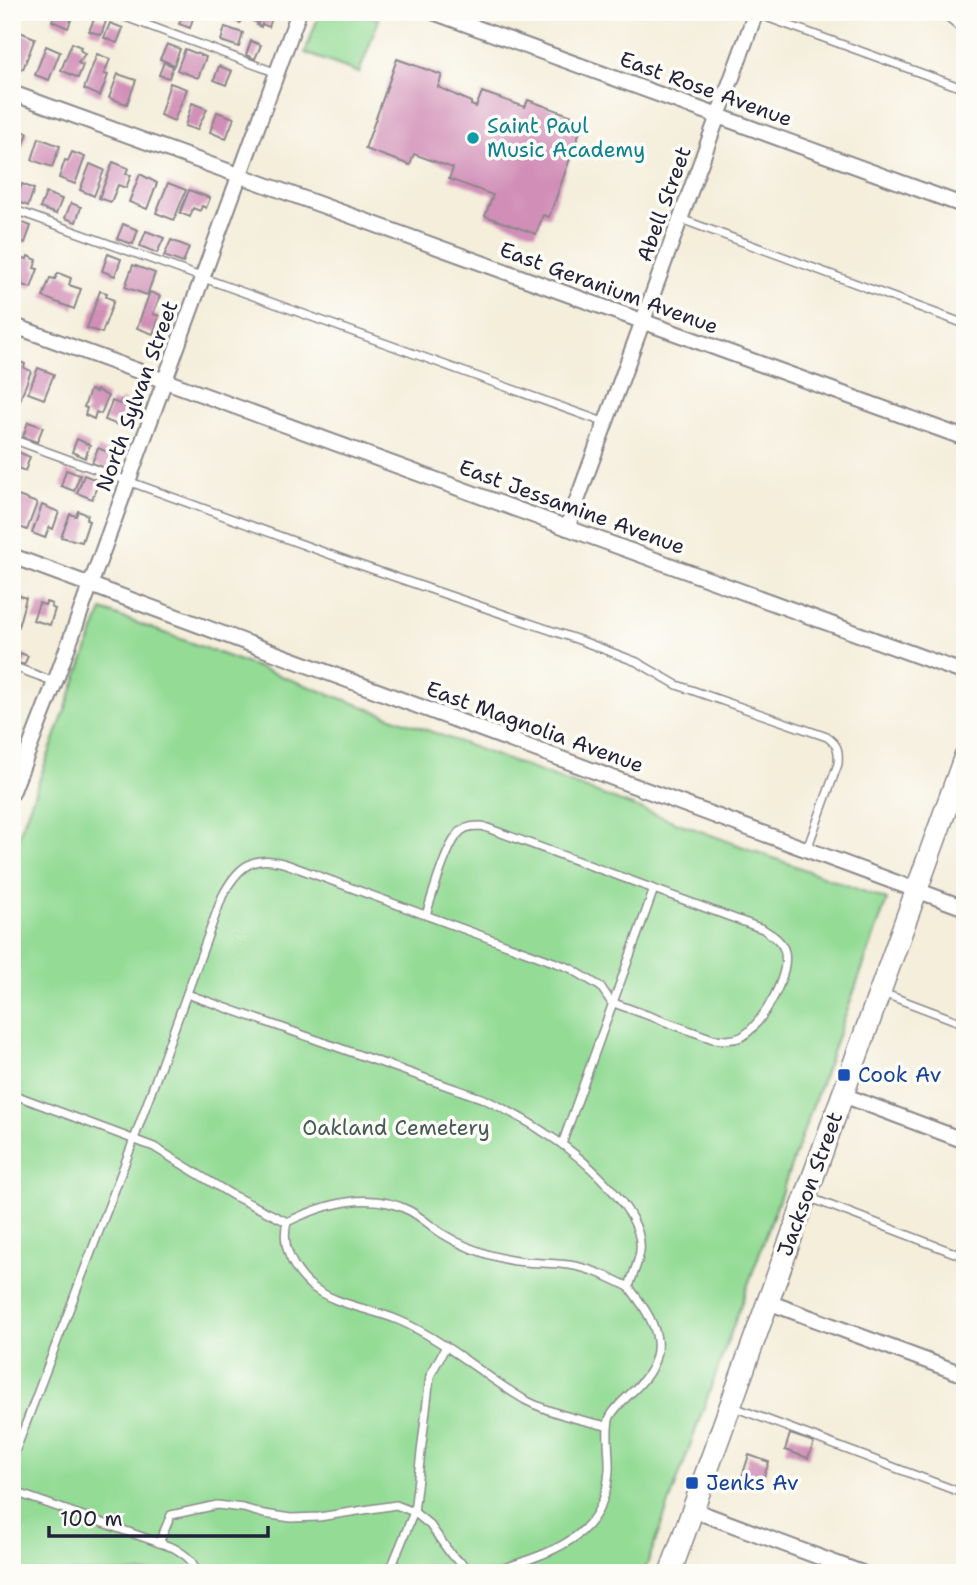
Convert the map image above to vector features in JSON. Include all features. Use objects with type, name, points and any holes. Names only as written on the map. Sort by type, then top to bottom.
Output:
[{"type":"street","name":"North Sylvan Street","points":[[13,787],[55,682],[299,12]]},
{"type":"street","name":"East Rose Avenue","points":[[433,12],[965,206]]},
{"type":"street","points":[[953,12],[965,22]]},
{"type":"street","name":"Abell Street","points":[[567,528],[755,13]]},
{"type":"street","name":"East Geranium Avenue","points":[[12,93],[965,438]]},
{"type":"street","name":"East Jessamine Avenue","points":[[12,325],[965,673]]},
{"type":"street","name":"East Magnolia Avenue","points":[[12,556],[965,908]]},
{"type":"street","name":"Jackson Street","points":[[670,1573],[963,767]]},
{"type":"street","points":[[843,1095],[965,1141]]},
{"type":"street","points":[[768,1302],[965,1375]]},
{"type":"street","points":[[693,1510],[862,1573]]},
{"type":"lane","points":[[112,12],[277,73]]},
{"type":"lane","points":[[755,13],[965,89]]},
{"type":"lane","points":[[12,208],[606,423]]},
{"type":"lane","points":[[681,219],[965,324]]},
{"type":"lane","points":[[12,439],[351,562],[582,641],[637,662],[677,685],[827,737],[837,744],[838,764],[807,849]]},
{"type":"lane","points":[[12,666],[55,682]]},
{"type":"lane","points":[[12,1460],[133,1142],[222,897],[232,877],[246,864],[266,860],[285,862],[426,915],[570,968],[601,987],[611,1002],[713,1039],[729,1041],[740,1038],[760,1020],[785,969],[787,957],[784,947],[776,938],[762,929],[482,826],[469,827],[458,833],[451,845],[426,915]]},
{"type":"lane","points":[[562,1144],[654,889]]},
{"type":"lane","points":[[880,992],[965,1024]]},
{"type":"lane","points":[[187,994],[484,1099],[511,1112],[562,1144],[617,1196],[636,1223],[640,1250],[629,1287]]},
{"type":"lane","points":[[12,1094],[133,1142],[153,1147],[232,1195],[287,1222]]},
{"type":"lane","points":[[806,1196],[965,1257]]},
{"type":"lane","points":[[490,1573],[564,1546],[580,1534],[594,1516],[605,1497],[610,1450],[607,1426],[611,1415],[642,1382],[655,1361],[659,1340],[650,1315],[629,1287],[588,1268],[505,1259],[473,1250],[393,1204],[365,1200],[340,1203],[313,1210],[287,1222],[284,1233],[287,1251],[297,1271],[320,1292],[397,1320],[446,1346],[528,1401],[558,1413],[607,1426]]},
{"type":"lane","points":[[389,1573],[414,1512],[430,1376],[446,1346]]},
{"type":"lane","points":[[731,1406],[965,1494]]},
{"type":"lane","points":[[12,1490],[186,1555],[196,1568],[196,1573]]},
{"type":"lane","points":[[159,1543],[171,1515],[216,1505],[291,1518],[340,1515],[396,1505],[414,1512],[430,1525],[452,1556],[475,1573]]},
{"type":"green space","points":[[320,12],[360,12],[379,19],[359,73],[305,53]]},
{"type":"green space","name":"Oakland Cemetery","points":[[102,610],[887,900],[644,1573],[12,1573],[12,854]]},
{"type":"building","points":[[55,12],[74,12],[68,28],[52,21]]},
{"type":"building","points":[[184,12],[194,15],[190,28],[179,24]]},
{"type":"building","points":[[229,12],[244,12],[240,23],[227,18]]},
{"type":"building","points":[[254,12],[274,12],[269,27],[262,24],[261,27],[251,20]]},
{"type":"building","points":[[95,17],[106,21],[101,35],[89,31]]},
{"type":"building","points":[[110,23],[123,28],[117,43],[104,38]]},
{"type":"building","points":[[225,27],[243,33],[239,47],[221,41]]},
{"type":"building","points":[[20,32],[35,38],[23,69],[12,65],[12,52]]},
{"type":"building","points":[[251,41],[261,45],[255,59],[246,55]]},
{"type":"building","points":[[72,43],[81,47],[80,50],[85,54],[78,63],[83,65],[78,78],[61,70]]},
{"type":"building","points":[[167,44],[180,49],[174,65],[160,59]]},
{"type":"building","points":[[46,46],[60,52],[49,80],[35,75]]},
{"type":"building","points":[[185,49],[206,57],[198,78],[177,70]]},
{"type":"building","points":[[97,54],[110,59],[104,74],[108,75],[100,96],[84,89]]},
{"type":"building","name":"Saint Paul Music Academy","points":[[397,59],[442,75],[438,87],[476,107],[482,92],[525,107],[528,100],[578,118],[575,126],[581,128],[549,217],[543,215],[536,234],[485,216],[493,195],[449,179],[453,168],[414,154],[410,165],[365,149]]},
{"type":"building","points":[[164,62],[173,66],[169,78],[159,75]]},
{"type":"building","points":[[219,66],[232,71],[226,85],[214,80]]},
{"type":"building","points":[[118,74],[136,80],[127,104],[109,98]]},
{"type":"building","points":[[170,83],[187,89],[174,121],[160,115]]},
{"type":"building","points":[[192,103],[207,109],[197,130],[185,126]]},
{"type":"building","points":[[217,112],[234,118],[226,139],[210,132]]},
{"type":"building","points":[[14,128],[28,133],[22,149],[17,147],[12,159]]},
{"type":"building","points":[[39,138],[60,146],[52,167],[32,160]]},
{"type":"building","points":[[72,152],[85,157],[75,184],[59,178],[65,160],[68,161]]},
{"type":"building","points":[[113,162],[128,168],[126,174],[131,175],[126,188],[118,185],[111,202],[99,198]]},
{"type":"building","points":[[90,164],[104,170],[94,196],[80,190]]},
{"type":"building","points":[[140,174],[157,183],[147,209],[129,202]]},
{"type":"building","points":[[168,183],[186,190],[174,220],[156,213]]},
{"type":"building","points":[[22,184],[34,189],[28,206],[16,201]]},
{"type":"building","points":[[189,190],[210,198],[206,208],[202,206],[200,211],[193,208],[190,217],[180,213]]},
{"type":"building","points":[[46,193],[62,199],[56,214],[40,208]]},
{"type":"building","points":[[71,203],[81,207],[76,222],[65,218]]},
{"type":"building","points":[[16,220],[31,226],[25,243],[12,238]]},
{"type":"building","points":[[123,224],[138,230],[133,244],[117,239]]},
{"type":"building","points":[[146,231],[164,238],[157,253],[140,246]]},
{"type":"building","points":[[171,240],[189,247],[183,263],[164,256]]},
{"type":"building","points":[[108,254],[121,259],[115,276],[102,271]]},
{"type":"building","points":[[28,256],[37,260],[34,268],[38,269],[31,288],[14,281],[23,258],[27,259]]},
{"type":"building","points":[[133,265],[155,273],[147,295],[125,287]]},
{"type":"building","points":[[58,273],[71,278],[69,285],[81,289],[74,309],[43,297],[50,278],[55,279]]},
{"type":"building","points":[[100,291],[107,293],[106,297],[114,300],[102,333],[87,328]]},
{"type":"building","points":[[150,292],[160,296],[153,314],[159,316],[153,334],[137,328]]},
{"type":"building","points":[[16,360],[31,371],[20,400],[12,397],[12,369]]},
{"type":"building","points":[[38,368],[54,374],[44,399],[28,393]]},
{"type":"building","points":[[90,390],[97,390],[108,396],[101,414],[96,412],[94,419],[85,415],[87,408],[84,407]]},
{"type":"building","points":[[121,400],[132,404],[123,427],[105,420],[112,401],[120,404]]},
{"type":"building","points":[[28,422],[43,427],[37,442],[23,437]]},
{"type":"building","points":[[77,439],[90,445],[85,458],[72,452]]},
{"type":"building","points":[[98,448],[113,454],[108,469],[92,463]]},
{"type":"building","points":[[16,451],[30,457],[25,471],[12,466]]},
{"type":"building","points":[[66,470],[80,475],[74,491],[61,486]]},
{"type":"building","points":[[84,475],[99,481],[92,499],[77,493]]},
{"type":"building","points":[[18,496],[37,503],[27,530],[12,524],[12,512]]},
{"type":"building","points":[[42,505],[59,512],[53,529],[49,527],[45,538],[32,533]]},
{"type":"building","points":[[78,511],[88,515],[86,520],[89,521],[82,542],[61,537],[70,514],[76,516]]},
{"type":"building","points":[[12,593],[26,598],[18,627],[12,625]]},
{"type":"building","points":[[46,602],[52,604],[51,607],[55,609],[50,625],[33,620],[39,603],[45,605]]},
{"type":"building","points":[[15,651],[28,656],[24,665],[12,660]]},
{"type":"building","points":[[790,1434],[814,1442],[808,1458],[785,1450]]},
{"type":"building","points":[[749,1455],[769,1462],[761,1484],[742,1477]]},
{"type":"place","name":"Saint Paul Music Academy","points":[[473,138]]},
{"type":"place","name":"Cook Av","points":[[844,1075]]},
{"type":"place","name":"Jenks Av","points":[[692,1483]]}]
